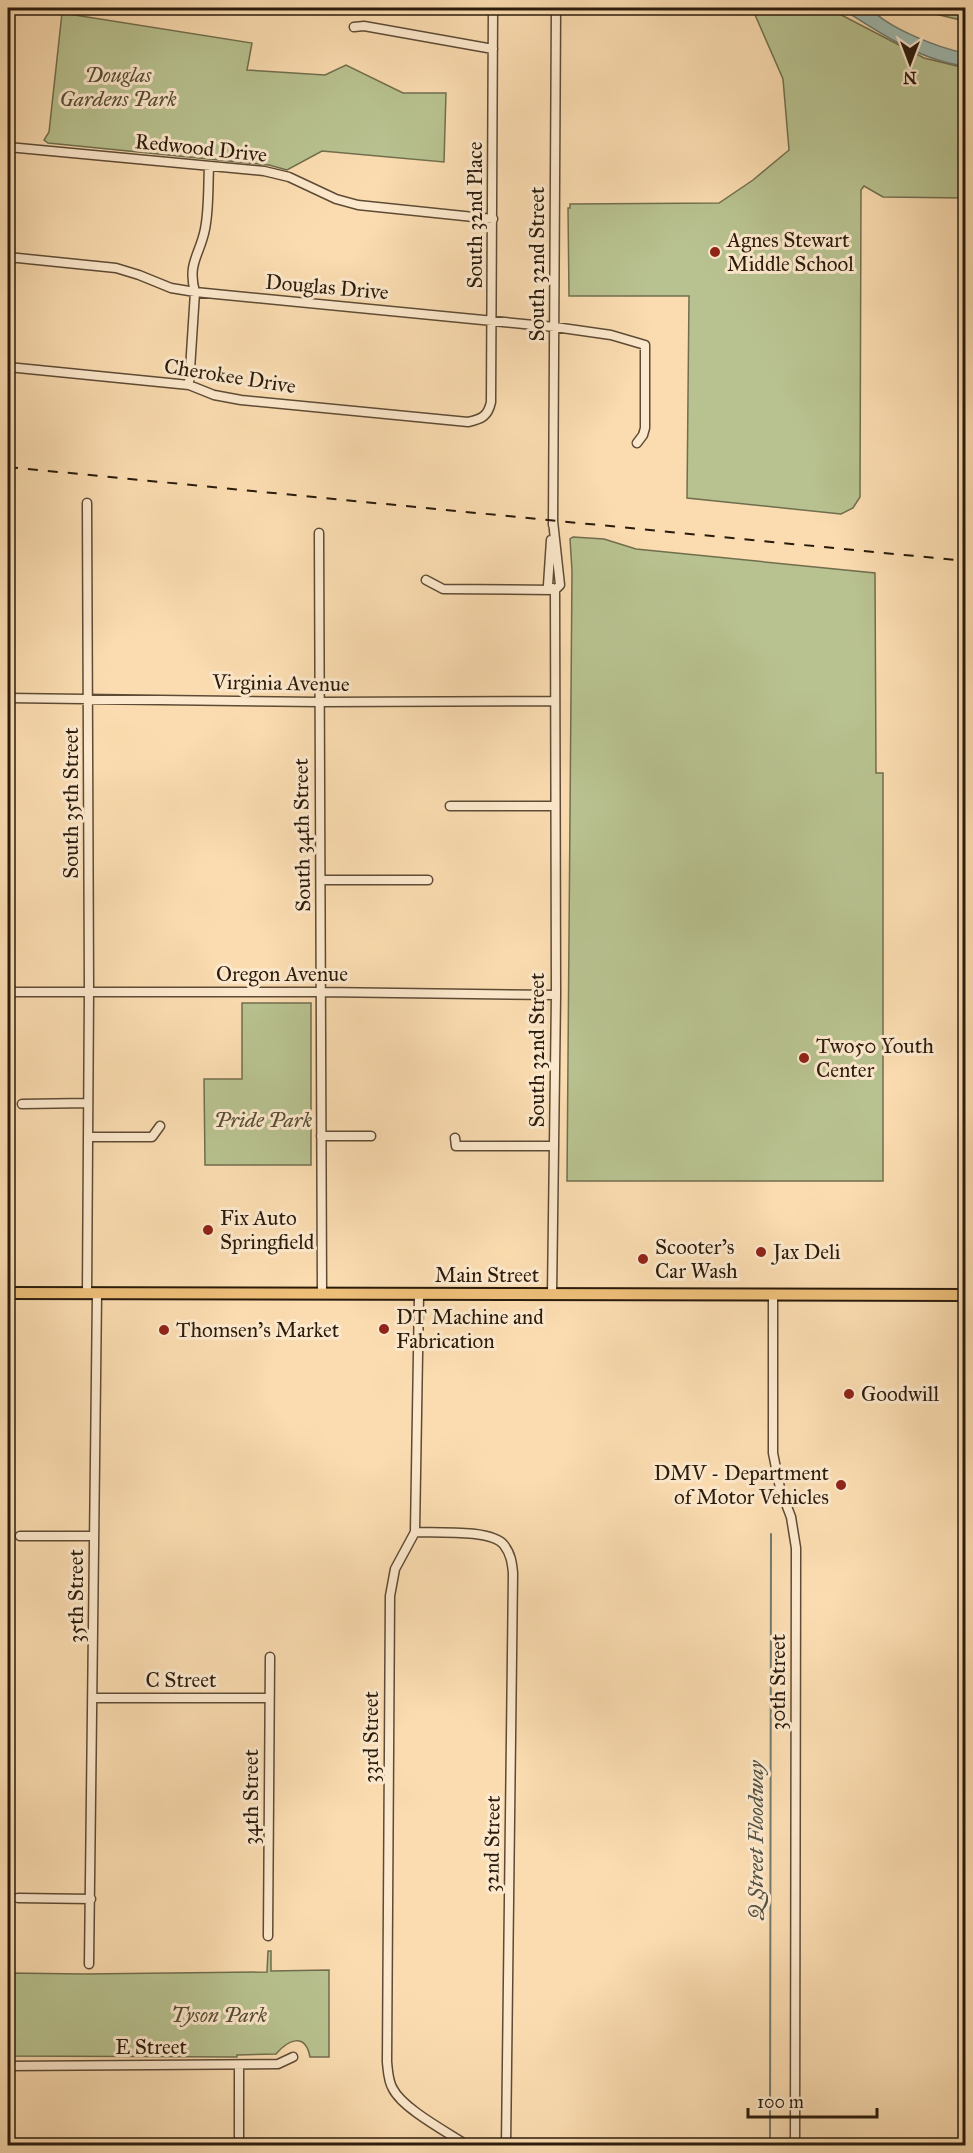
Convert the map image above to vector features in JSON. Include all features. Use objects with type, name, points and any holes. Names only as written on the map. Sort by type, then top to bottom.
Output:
[{"type":"main road","name":"Main Street","points":[[8,1293],[966,1295]]},
{"type":"street","name":"South 32nd Place","points":[[482,420],[489,411],[491,402],[493,8]]},
{"type":"street","name":"South 32nd Street","points":[[552,1295],[556,995],[555,590],[560,585],[553,521],[555,8]]},
{"type":"street","points":[[354,27],[364,26],[493,49]]},
{"type":"street","name":"Redwood Drive","points":[[8,147],[264,171],[289,177],[336,199],[358,204],[493,219]]},
{"type":"street","points":[[189,385],[195,292],[191,280],[192,264],[206,228],[210,167]]},
{"type":"street","name":"Douglas Drive","points":[[8,257],[116,268],[171,288],[195,292],[555,327],[610,335],[645,345],[645,428],[637,443]]},
{"type":"street","name":"Cherokee Drive","points":[[8,367],[189,385],[214,395],[241,400],[468,422],[482,420]]},
{"type":"street","name":"South 35th Street","points":[[87,503],[88,1104],[92,1294]]},
{"type":"street","name":"South 34th Street","points":[[319,533],[321,1294]]},
{"type":"street","points":[[426,580],[444,589],[555,590]]},
{"type":"street","name":"Virginia Avenue","points":[[8,698],[319,702],[554,701]]},
{"type":"street","points":[[450,806],[554,806]]},
{"type":"street","points":[[321,880],[428,880]]},
{"type":"street","name":"Oregon Avenue","points":[[8,992],[556,995]]},
{"type":"street","points":[[22,1104],[88,1104]]},
{"type":"street","points":[[89,1137],[152,1137],[160,1126]]},
{"type":"street","points":[[321,1136],[371,1136]]},
{"type":"street","points":[[455,1138],[456,1146],[554,1146]]},
{"type":"street","name":"35th Street","points":[[89,1964],[94,1536],[92,1294]]},
{"type":"street","name":"30th Street","points":[[773,1294],[773,1453],[775,1473],[792,1517],[795,1542],[795,2145]]},
{"type":"street","name":"33rd Street","points":[[419,1295],[415,1532],[395,1569],[390,1596],[388,2075],[392,2088],[401,2101],[468,2145]]},
{"type":"street","name":"32nd Street","points":[[415,1532],[475,1534],[493,1538],[504,1545],[511,1557],[513,1573],[506,2145]]},
{"type":"street","points":[[20,1536],[94,1536]]},
{"type":"street","name":"34th Street","points":[[268,1936],[270,1657]]},
{"type":"street","name":"C Street","points":[[93,1698],[269,1698]]},
{"type":"street","points":[[18,1898],[91,1899]]},
{"type":"street","name":"E Street","points":[[8,2066],[278,2064],[292,2057]]},
{"type":"street","points":[[239,2145],[240,2065]]},
{"type":"green space","name":"Agnes Stewart Middle School","points":[[752,8],[828,8],[924,58],[965,68],[965,198],[883,197],[864,186],[861,190],[860,497],[853,508],[841,514],[687,498],[689,296],[569,296],[568,208],[570,204],[719,203],[753,180],[789,150],[783,79]]},
{"type":"green space","points":[[918,8],[965,8],[965,21],[931,13]]},
{"type":"green space","name":"Douglas Gardens Park","points":[[62,13],[252,43],[247,70],[325,75],[346,65],[403,93],[446,93],[444,162],[322,151],[287,170],[269,165],[48,143],[44,140],[49,132]]},
{"type":"green space","points":[[573,537],[604,539],[636,549],[875,573],[876,773],[883,773],[883,1181],[567,1181],[572,571],[570,539]]},
{"type":"green space","name":"Pride Park","points":[[242,1003],[311,1003],[311,1165],[205,1165],[204,1079],[242,1079]]},
{"type":"green space","name":"Tyson Park","points":[[268,1951],[271,1951],[271,1971],[329,1970],[329,2057],[310,2057],[308,2049],[300,2041],[290,2042],[276,2054],[237,2055],[237,2057],[8,2056],[8,1973],[267,1972]]},
{"type":"water","points":[[841,8],[870,8],[901,30],[941,47],[965,53],[965,66],[916,52],[885,36]]},
{"type":"waterway","name":"Q Street Floodway","points":[[770,2146],[771,1534]]},
{"type":"railway","points":[[8,467],[966,561]]},
{"type":"place","name":"Agnes Stewart Middle School","points":[[715,252]]},
{"type":"place","name":"Two50 Youth Center","points":[[804,1058]]},
{"type":"place","name":"Fix Auto Springfield","points":[[208,1230]]},
{"type":"place","name":"Jax Deli","points":[[761,1252]]},
{"type":"place","name":"Scooter’s Car Wash","points":[[643,1259]]},
{"type":"place","name":"DT Machine and Fabrication","points":[[384,1329]]},
{"type":"place","name":"Thomsen's Market","points":[[164,1330]]},
{"type":"place","name":"Goodwill","points":[[849,1394]]},
{"type":"place","name":"DMV - Department of Motor Vehicles","points":[[841,1485]]}]
